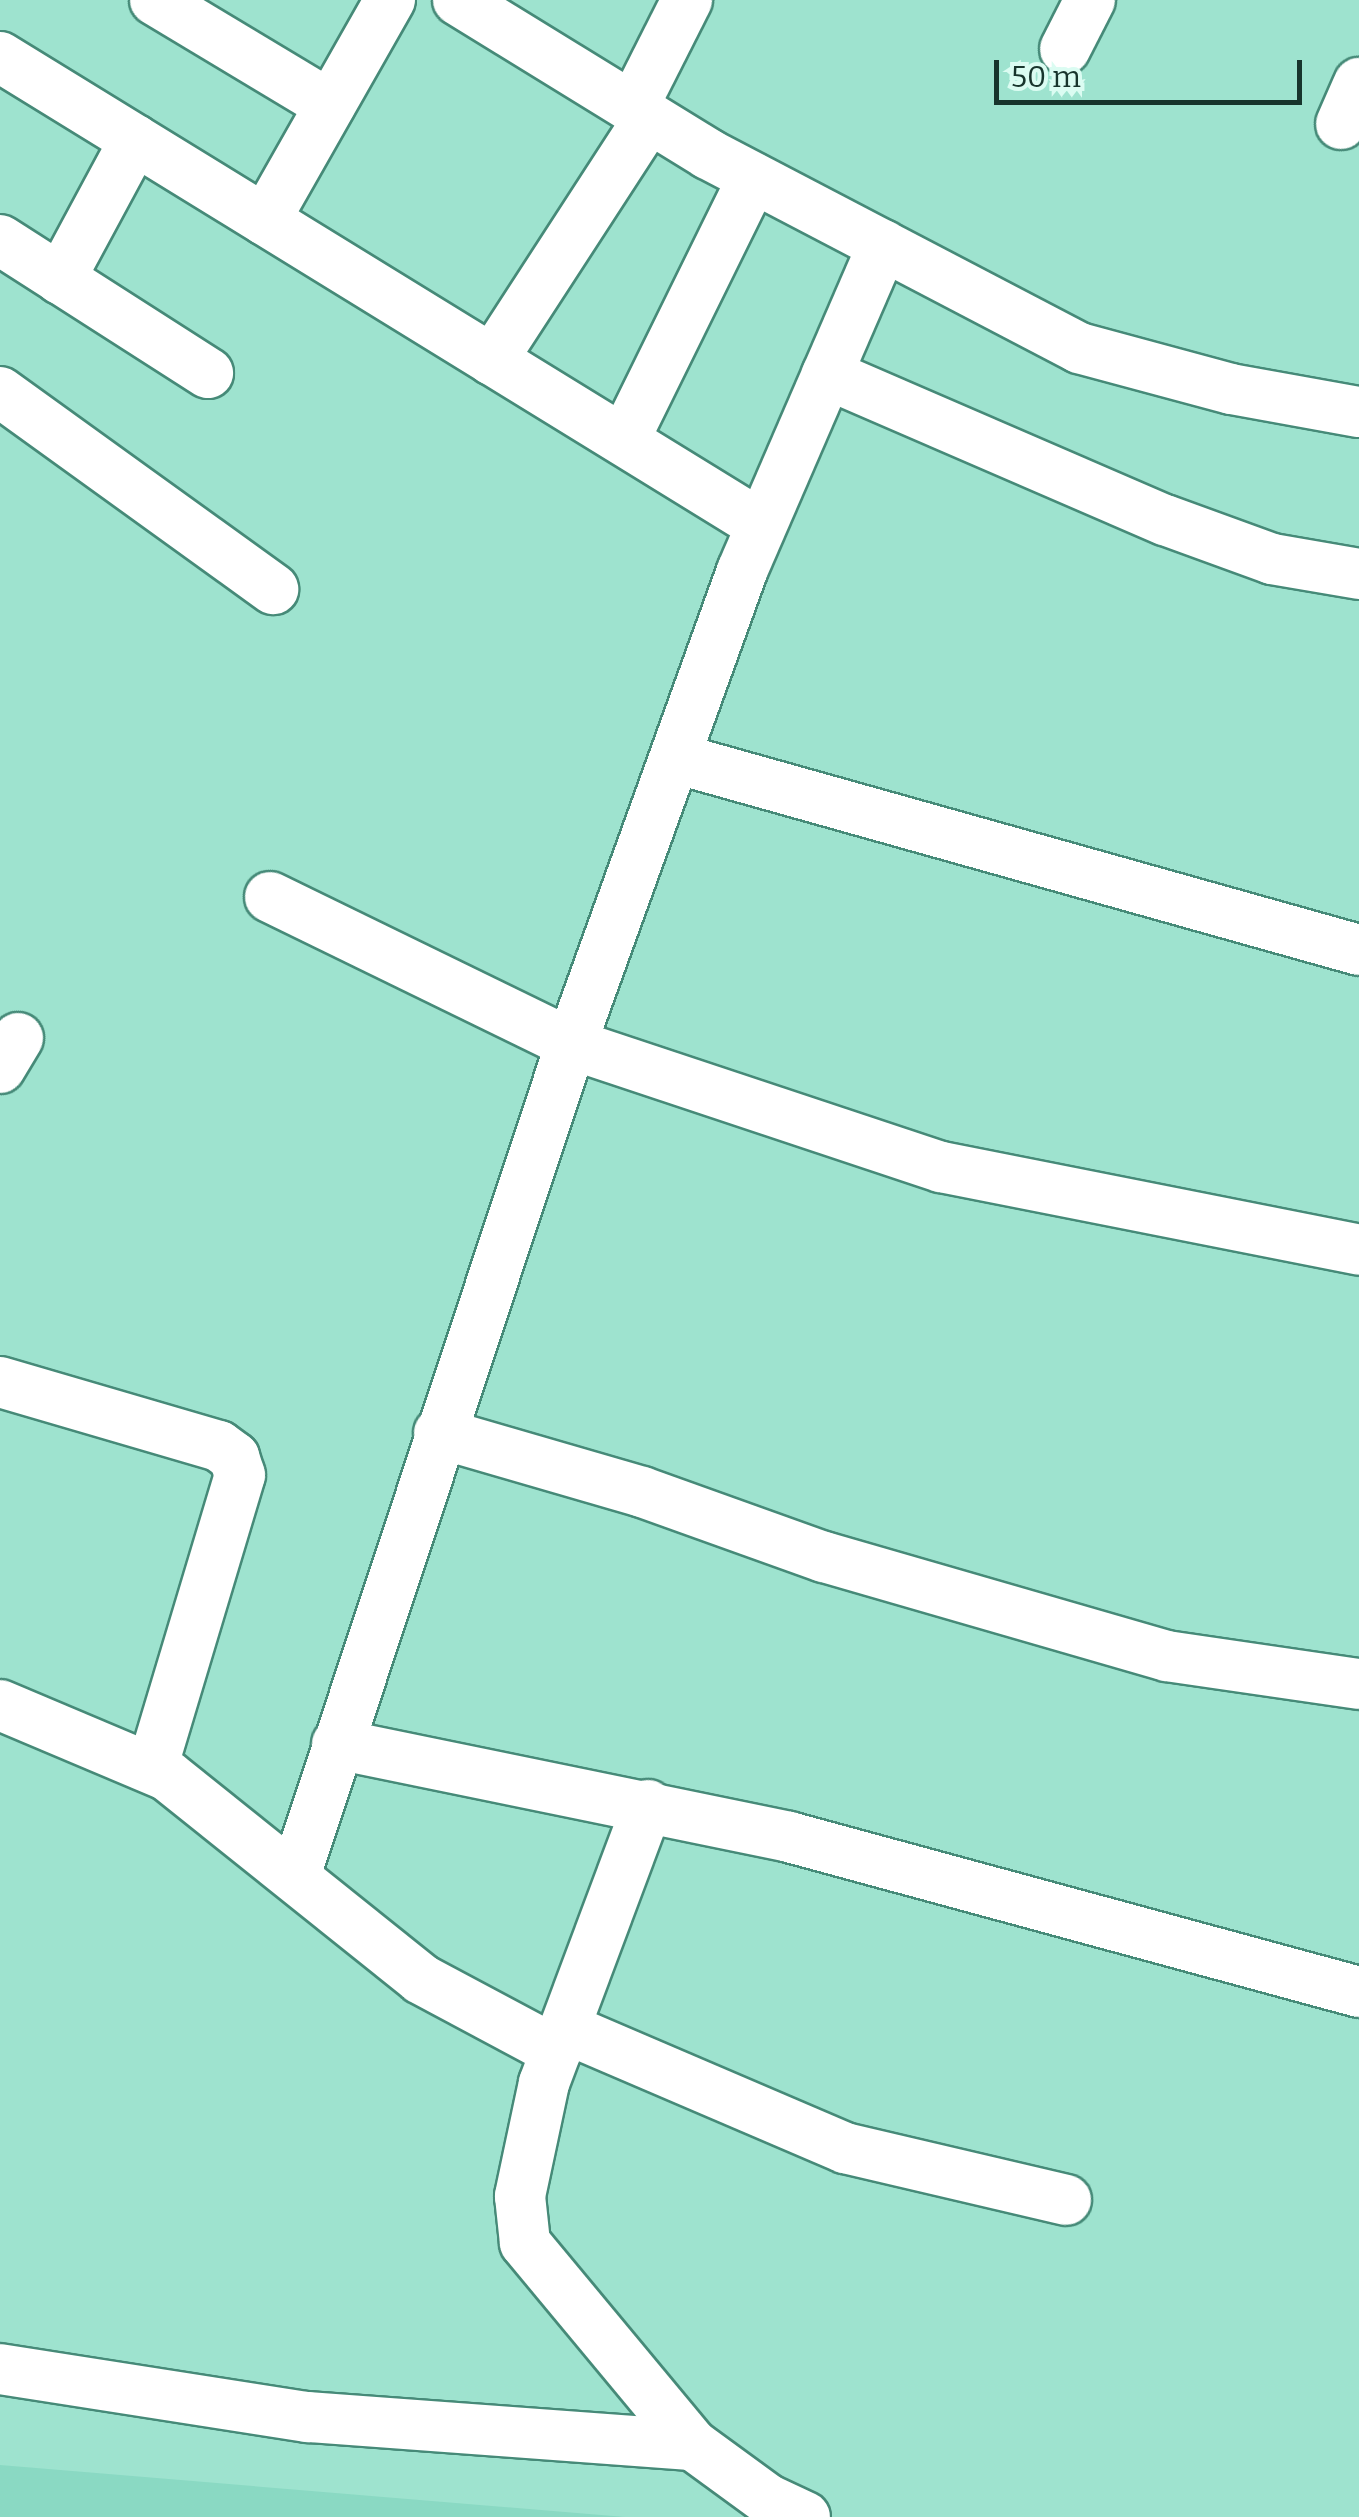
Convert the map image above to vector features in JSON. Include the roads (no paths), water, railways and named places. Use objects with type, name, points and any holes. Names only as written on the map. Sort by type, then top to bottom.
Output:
[{"type":"street","points":[[265,220],[390,0]]},
{"type":"street","points":[[458,0],[754,178],[1079,348],[1230,389],[1359,412]]},
{"type":"street","points":[[492,360],[641,112],[688,0]]},
{"type":"street","points":[[1065,49],[1090,0]]},
{"type":"street","points":[[170,4],[330,104]]},
{"type":"street","points":[[0,57],[762,525]]},
{"type":"street","points":[[60,279],[135,140]]},
{"type":"street","points":[[624,440],[754,178]]},
{"type":"street","points":[[0,240],[208,373]]},
{"type":"street","points":[[296,1876],[438,1432],[570,1044],[762,525],[883,245]]},
{"type":"street","points":[[827,374],[1183,527],[1272,559],[1359,574]]},
{"type":"street","points":[[0,392],[273,589]]},
{"type":"street","points":[[675,758],[1359,950]]},
{"type":"street","points":[[270,897],[570,1044],[940,1167],[1359,1250]]},
{"type":"street","points":[[0,1382],[219,1446],[234,1458],[240,1474],[152,1768]]},
{"type":"street","points":[[438,1432],[642,1492],[824,1557],[1167,1656],[1359,1684]]},
{"type":"street","points":[[0,1705],[152,1768],[220,1812],[421,1979],[560,2040],[845,2148],[1066,2200]]},
{"type":"street","points":[[337,1744],[648,1804],[1359,1992]]},
{"type":"street","points":[[648,1804],[560,2040],[520,2196],[525,2243],[692,2445],[805,2517]]},
{"type":"street","points":[[0,2369],[308,2417],[692,2445]]}]
